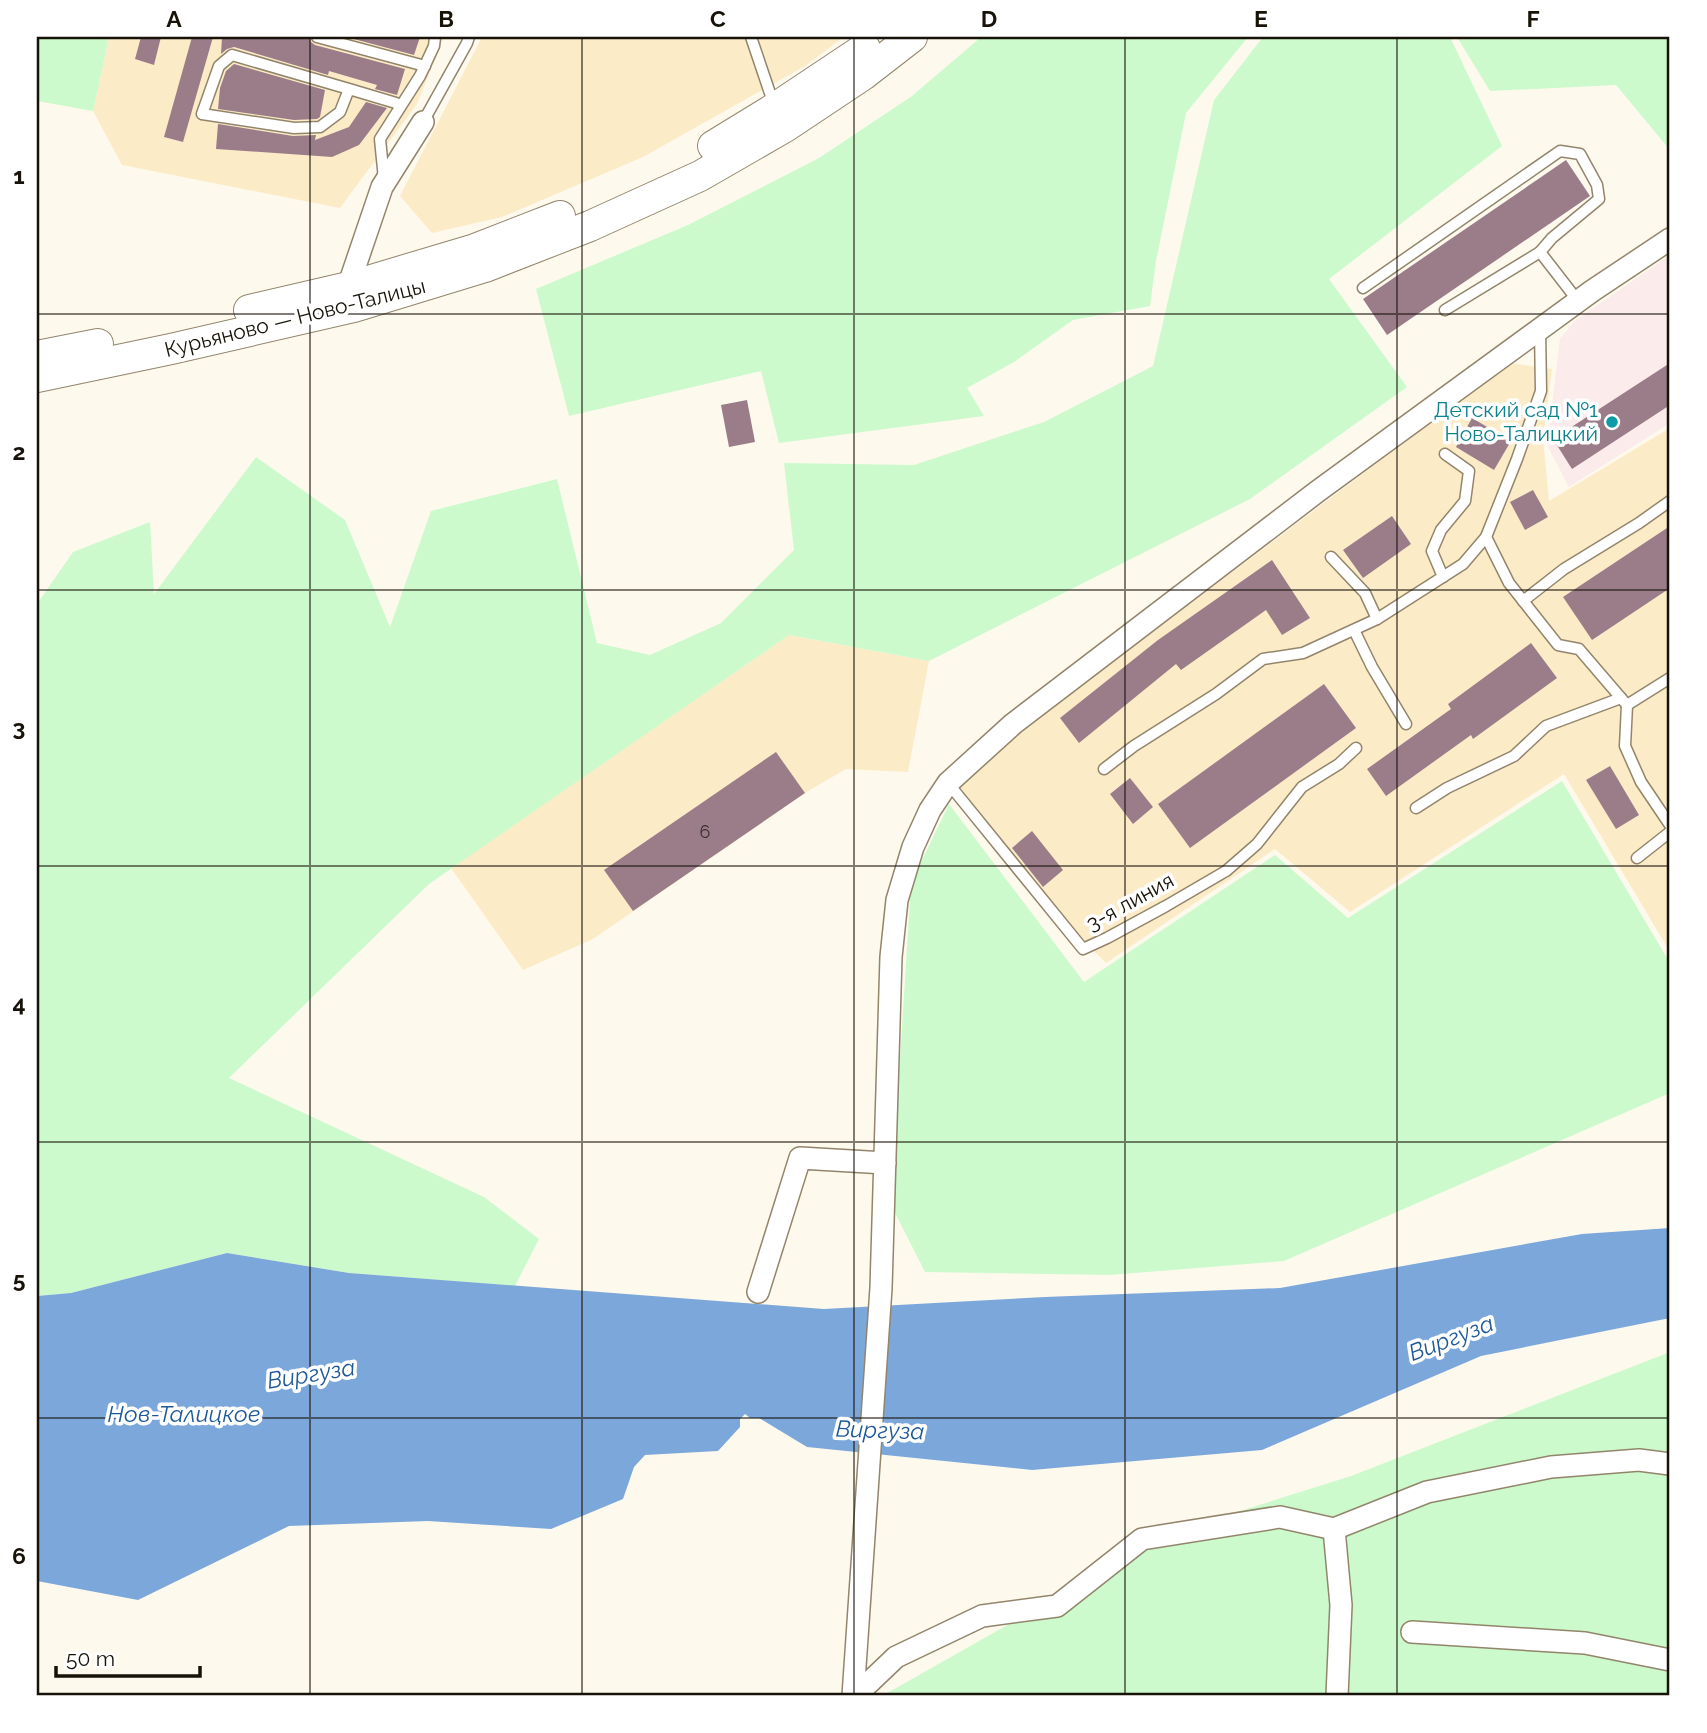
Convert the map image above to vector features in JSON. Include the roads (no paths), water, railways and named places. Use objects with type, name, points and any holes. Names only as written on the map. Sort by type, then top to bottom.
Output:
[{"type":"main road","name":"Курьяново — Ново-Талицы","points":[[37,356],[167,330],[348,287],[475,248],[578,209],[687,160],[775,108],[880,37]]},
{"type":"main road","name":"Курьяново — Ново-Талицы","points":[[37,377],[354,307],[520,254],[590,226],[737,156],[863,75],[912,37]]},
{"type":"street","points":[[348,287],[384,185],[423,122]]},
{"type":"street","points":[[854,1696],[881,1288],[891,957],[897,900],[913,847],[930,810],[948,783],[1023,716],[1318,491],[1578,301],[1670,239]]},
{"type":"street","points":[[758,1292],[800,1158],[885,1163]]},
{"type":"street","points":[[854,1696],[897,1657],[982,1616],[1057,1606],[1142,1539],[1280,1517],[1334,1529],[1427,1492],[1551,1467],[1639,1460],[1670,1464]]},
{"type":"street","points":[[1334,1529],[1341,1605],[1337,1696]]},
{"type":"street","points":[[1412,1632],[1585,1643],[1670,1660]]},
{"type":"lane","points":[[317,37],[425,66]]},
{"type":"lane","points":[[384,185],[380,139],[425,66],[435,37]]},
{"type":"lane","points":[[423,122],[469,37]]},
{"type":"lane","points":[[751,37],[775,108]]},
{"type":"lane","points":[[349,89],[340,112],[320,127],[294,128],[202,114],[219,66],[232,55],[259,62],[396,103],[400,107]]},
{"type":"lane","points":[[1363,288],[1560,151],[1580,154],[1597,185],[1599,200],[1552,238],[1540,252],[1445,310]]},
{"type":"lane","points":[[1540,252],[1578,301]]},
{"type":"lane","points":[[1104,769],[1263,659],[1303,653],[1354,630],[1377,619],[1463,564],[1486,537],[1541,391],[1540,329]]},
{"type":"lane","points":[[1443,577],[1432,551],[1441,530],[1465,501],[1469,471],[1445,454]]},
{"type":"lane","points":[[1523,601],[1564,569],[1670,501]]},
{"type":"lane","points":[[1486,537],[1509,583],[1559,645],[1579,649],[1624,702],[1625,747],[1641,782],[1670,825]]},
{"type":"lane","points":[[1331,557],[1365,593],[1377,619]]},
{"type":"lane","points":[[1354,630],[1372,667],[1406,724]]},
{"type":"lane","points":[[1416,808],[1447,788],[1514,756],[1546,726],[1624,702],[1670,678]]},
{"type":"lane","name":"3-я линия","points":[[948,783],[1083,950],[1226,871],[1257,844],[1303,787],[1339,764],[1356,748]]},
{"type":"lane","points":[[1637,858],[1670,832]]},
{"type":"water","name":"Нов-Талицкое","points":[[1670,1228],[1670,1318],[1481,1356],[1262,1450],[1032,1470],[807,1447],[759,1418],[750,1418],[745,1414],[740,1419],[740,1427],[718,1451],[645,1455],[634,1467],[623,1499],[551,1529],[428,1521],[289,1526],[138,1600],[37,1581],[37,1296],[71,1293],[227,1253],[349,1273],[824,1309],[1280,1288],[1582,1234]]},
{"type":"place","name":"Детский сад №1 Ново-Талицкий","points":[[1612,422]]},
{"type":"water label","name":"Виргуза","points":[[1451,1338]]},
{"type":"water label","name":"Виргуза","points":[[311,1374]]},
{"type":"water label","name":"Виргуза","points":[[880,1430]]}]
